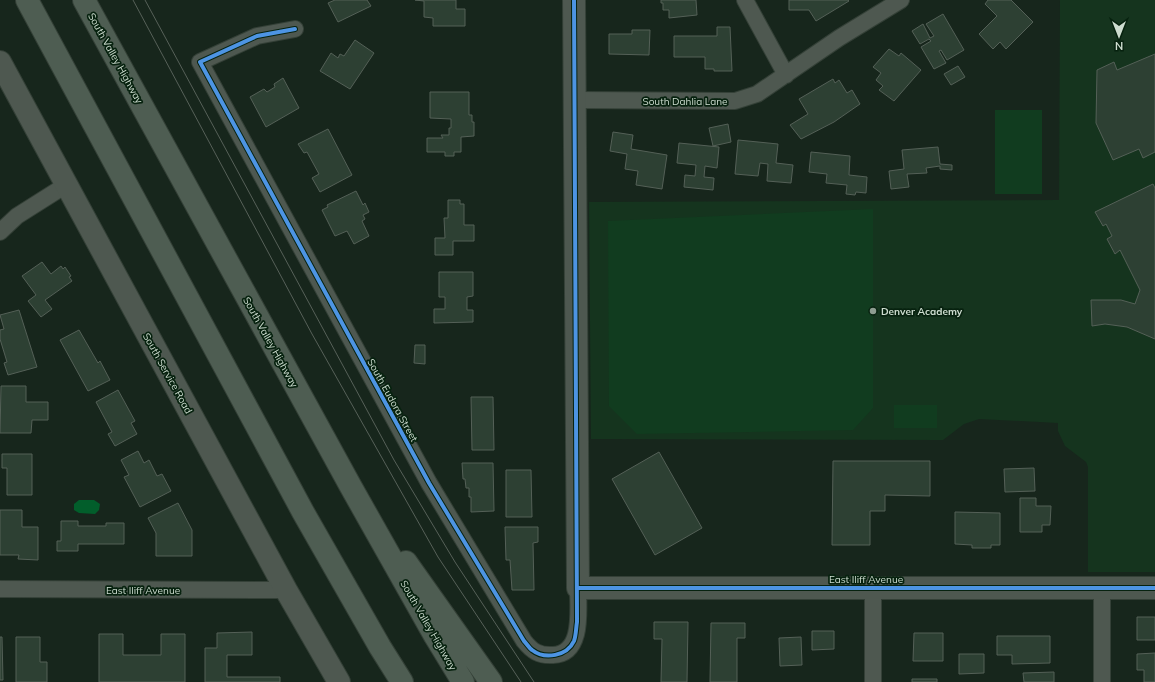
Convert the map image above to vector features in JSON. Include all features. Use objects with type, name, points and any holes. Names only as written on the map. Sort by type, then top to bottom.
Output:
[{"type":"highway","points":[[26,0],[303,512],[380,647],[402,682]]},
{"type":"highway","name":"South Valley Highway","points":[[84,0],[351,487],[435,636],[463,682]]},
{"type":"highway","points":[[351,487],[430,594],[491,682]]},
{"type":"highway","points":[[380,647],[398,682]]},
{"type":"street","points":[[574,0],[576,100],[578,588]]},
{"type":"street","points":[[745,0],[786,74]]},
{"type":"street","name":"South Dahlia Lane","points":[[576,100],[735,101],[757,94],[839,38],[902,0]]},
{"type":"street","name":"South Eudora Street","points":[[295,29],[257,36],[200,62],[429,484],[524,641],[532,651],[544,656],[556,655],[567,651],[571,646],[574,641],[578,622],[578,588]]},
{"type":"street","name":"South Service Road","points":[[0,62],[286,590],[339,682]]},
{"type":"street","points":[[0,232],[17,216],[66,185]]},
{"type":"street","points":[[873,587],[873,682]]},
{"type":"street","name":"East Iliff Avenue","points":[[578,588],[1155,588]]},
{"type":"street","points":[[1102,588],[1102,682]]},
{"type":"street","name":"East Iliff Avenue","points":[[0,589],[286,590]]},
{"type":"shaded area","name":"Denver Academy","points":[[1060,0],[1155,0],[1155,572],[1088,572],[1088,467],[1086,462],[1065,446],[1058,431],[1058,423],[979,419],[964,424],[943,440],[591,439],[589,202],[1059,200]]},
{"type":"shaded area","points":[[995,110],[1042,110],[1042,194],[995,194]]},
{"type":"shaded area","points":[[873,209],[873,408],[853,430],[637,434],[609,406],[608,221]]},
{"type":"shaded area","points":[[894,405],[937,405],[937,428],[894,428]]},
{"type":"shaded area","points":[[79,500],[94,500],[100,504],[99,510],[95,514],[79,513],[74,510],[74,504]]},
{"type":"building","points":[[335,0],[367,0],[371,6],[338,22],[328,3]]},
{"type":"building","points":[[415,0],[456,0],[456,9],[465,9],[465,26],[433,26],[433,18],[424,17],[424,1]]},
{"type":"building","points":[[661,0],[696,0],[697,15],[669,18],[669,10],[663,10],[663,3],[661,3]]},
{"type":"building","points":[[789,0],[849,1],[816,21],[809,10],[789,10]]},
{"type":"building","points":[[988,0],[1011,0],[1033,22],[1006,49],[1000,42],[993,49],[979,34],[997,16],[985,4]]},
{"type":"building","points":[[943,14],[964,50],[947,60],[941,50],[939,51],[946,63],[934,69],[921,47],[931,41],[929,39],[920,44],[912,31],[923,24],[930,38],[934,36],[926,24]]},
{"type":"building","points":[[717,27],[730,27],[732,71],[714,71],[714,69],[705,69],[705,57],[674,57],[674,36],[717,36]]},
{"type":"building","points":[[632,30],[650,30],[649,55],[609,54],[609,34],[632,34]]},
{"type":"building","points":[[355,40],[374,53],[350,89],[320,71],[331,53],[338,58],[340,54],[344,56]]},
{"type":"building","points":[[889,49],[899,56],[901,53],[921,70],[894,101],[879,90],[883,86],[876,80],[881,73],[873,67]]},
{"type":"building","points":[[1155,54],[1155,152],[1143,158],[1139,149],[1113,160],[1096,123],[1097,70],[1114,62],[1117,70]]},
{"type":"building","points":[[958,66],[965,77],[951,85],[944,74]]},
{"type":"building","points":[[283,78],[299,108],[266,127],[250,97],[264,89],[267,92],[275,87],[274,84]]},
{"type":"building","points":[[833,79],[835,83],[839,80],[847,93],[852,90],[860,104],[834,122],[801,139],[790,125],[808,114],[799,99]]},
{"type":"building","points":[[430,92],[469,92],[469,115],[472,115],[472,122],[474,122],[474,136],[461,137],[461,152],[454,152],[454,156],[445,156],[445,152],[427,152],[427,138],[443,138],[441,135],[449,135],[449,128],[451,128],[451,119],[430,118]]},
{"type":"building","points":[[728,124],[731,142],[713,146],[709,128]]},
{"type":"building","points":[[328,129],[352,175],[320,192],[312,178],[319,174],[307,152],[304,153],[298,144]]},
{"type":"building","points":[[613,132],[633,135],[631,149],[667,155],[662,189],[636,185],[638,171],[625,169],[627,154],[610,151]]},
{"type":"building","points":[[738,140],[778,144],[776,163],[793,165],[791,183],[767,181],[768,164],[760,163],[758,176],[735,174]]},
{"type":"building","points":[[679,143],[719,147],[717,168],[705,166],[704,177],[714,178],[713,190],[684,187],[685,175],[695,176],[696,165],[677,163]]},
{"type":"building","points":[[938,147],[940,164],[952,165],[952,170],[940,169],[940,166],[926,168],[927,173],[907,174],[909,187],[891,189],[889,171],[904,169],[902,150]]},
{"type":"building","points":[[811,152],[850,156],[849,175],[867,177],[866,193],[856,192],[855,195],[846,194],[847,185],[826,183],[827,174],[809,172]]},
{"type":"building","points":[[1153,184],[1155,188],[1155,339],[1127,327],[1105,324],[1092,326],[1091,300],[1121,300],[1135,304],[1140,290],[1120,250],[1115,254],[1107,239],[1112,236],[1106,224],[1103,226],[1095,212]]},
{"type":"building","points":[[356,191],[363,205],[365,203],[369,212],[363,215],[365,219],[362,221],[369,236],[354,244],[347,231],[335,236],[322,210],[328,207],[327,205]]},
{"type":"building","points":[[448,200],[460,200],[460,204],[464,204],[464,225],[474,225],[474,241],[453,241],[453,255],[435,255],[435,238],[445,238],[444,218],[448,218]]},
{"type":"building","points":[[42,262],[51,274],[61,266],[63,269],[65,267],[71,276],[69,277],[72,281],[45,300],[52,309],[41,317],[28,301],[36,295],[22,276]]},
{"type":"building","points":[[439,272],[473,272],[473,296],[467,297],[467,310],[473,310],[473,322],[434,323],[434,309],[445,309],[445,297],[439,297]]},
{"type":"building","points":[[19,310],[37,367],[8,375],[4,363],[7,362],[0,339],[0,330],[4,329],[0,315]]},
{"type":"building","points":[[79,330],[98,363],[100,361],[110,380],[88,391],[60,340]]},
{"type":"building","points":[[415,345],[425,345],[425,364],[414,363]]},
{"type":"building","points":[[1,386],[26,386],[26,402],[48,402],[48,420],[32,420],[31,433],[0,433]]},
{"type":"building","points":[[118,390],[135,421],[131,423],[137,434],[115,446],[108,434],[112,432],[96,402]]},
{"type":"building","points":[[471,397],[493,397],[494,450],[472,450]]},
{"type":"building","points":[[138,451],[144,463],[149,460],[157,476],[162,474],[171,491],[140,507],[124,477],[129,475],[121,460]]},
{"type":"building","points":[[659,452],[702,528],[655,555],[612,479]]},
{"type":"building","points":[[2,454],[32,454],[32,495],[7,495],[7,468],[2,468]]},
{"type":"building","points":[[833,461],[930,461],[930,496],[885,495],[885,511],[870,511],[870,545],[832,545]]},
{"type":"building","points":[[462,463],[493,463],[494,511],[471,512],[471,497],[469,497],[469,488],[466,488],[465,479],[463,479]]},
{"type":"building","points":[[1034,468],[1035,491],[1005,492],[1004,469]]},
{"type":"building","points":[[506,470],[531,470],[532,517],[506,517]]},
{"type":"building","points":[[1020,498],[1036,498],[1036,506],[1051,506],[1050,525],[1042,525],[1042,532],[1020,532]]},
{"type":"building","points":[[178,503],[192,530],[192,556],[156,556],[156,533],[148,518]]},
{"type":"building","points":[[0,510],[22,510],[22,527],[38,527],[38,560],[18,559],[19,555],[0,555]]},
{"type":"building","points":[[955,512],[1000,513],[1000,545],[991,545],[991,548],[972,548],[972,545],[955,544]]},
{"type":"building","points":[[61,521],[78,521],[78,526],[106,526],[106,523],[124,523],[124,544],[78,544],[78,551],[57,551],[57,541],[61,541]]},
{"type":"building","points":[[505,527],[538,527],[538,542],[533,543],[534,590],[512,590],[510,560],[506,560]]},
{"type":"building","points":[[1137,617],[1155,617],[1155,640],[1137,640]]},
{"type":"building","points":[[654,622],[688,622],[687,682],[661,682],[662,639],[654,639]]},
{"type":"building","points":[[711,623],[745,623],[745,638],[737,638],[737,682],[710,682]]},
{"type":"building","points":[[812,631],[834,631],[834,649],[812,650]]},
{"type":"building","points":[[252,632],[252,655],[227,655],[227,677],[280,677],[280,682],[205,682],[205,648],[217,648],[217,633]]},
{"type":"building","points":[[914,633],[943,633],[943,661],[913,661]]},
{"type":"building","points":[[99,634],[123,634],[123,655],[161,655],[161,634],[185,634],[185,682],[99,682]]},
{"type":"building","points":[[997,636],[1050,636],[1050,663],[1012,664],[1012,655],[997,655]]},
{"type":"building","points":[[0,637],[2,637],[3,680],[0,680]]},
{"type":"building","points":[[16,637],[40,637],[40,662],[47,662],[47,682],[16,682]]},
{"type":"building","points":[[801,637],[802,665],[780,666],[779,638]]},
{"type":"building","points":[[1155,653],[1155,682],[1144,682],[1144,670],[1137,670],[1137,654]]},
{"type":"building","points":[[959,654],[984,654],[984,673],[959,674]]},
{"type":"building","points":[[1054,672],[1054,682],[1024,682],[1023,673]]},
{"type":"building","points":[[912,679],[937,679],[937,682],[912,682]]},
{"type":"tram line","points":[[133,0],[312,334],[438,557],[521,682]]},
{"type":"tram line","points":[[145,0],[394,460],[455,562],[534,682]]},
{"type":"cycle path","points":[[295,29],[257,36],[200,62],[429,483],[524,641],[537,653],[549,656],[561,653],[571,646],[575,639],[577,622],[574,0]]},
{"type":"cycle path","points":[[578,588],[1155,588]]},
{"type":"place","name":"Denver Academy","points":[[873,311]]}]
